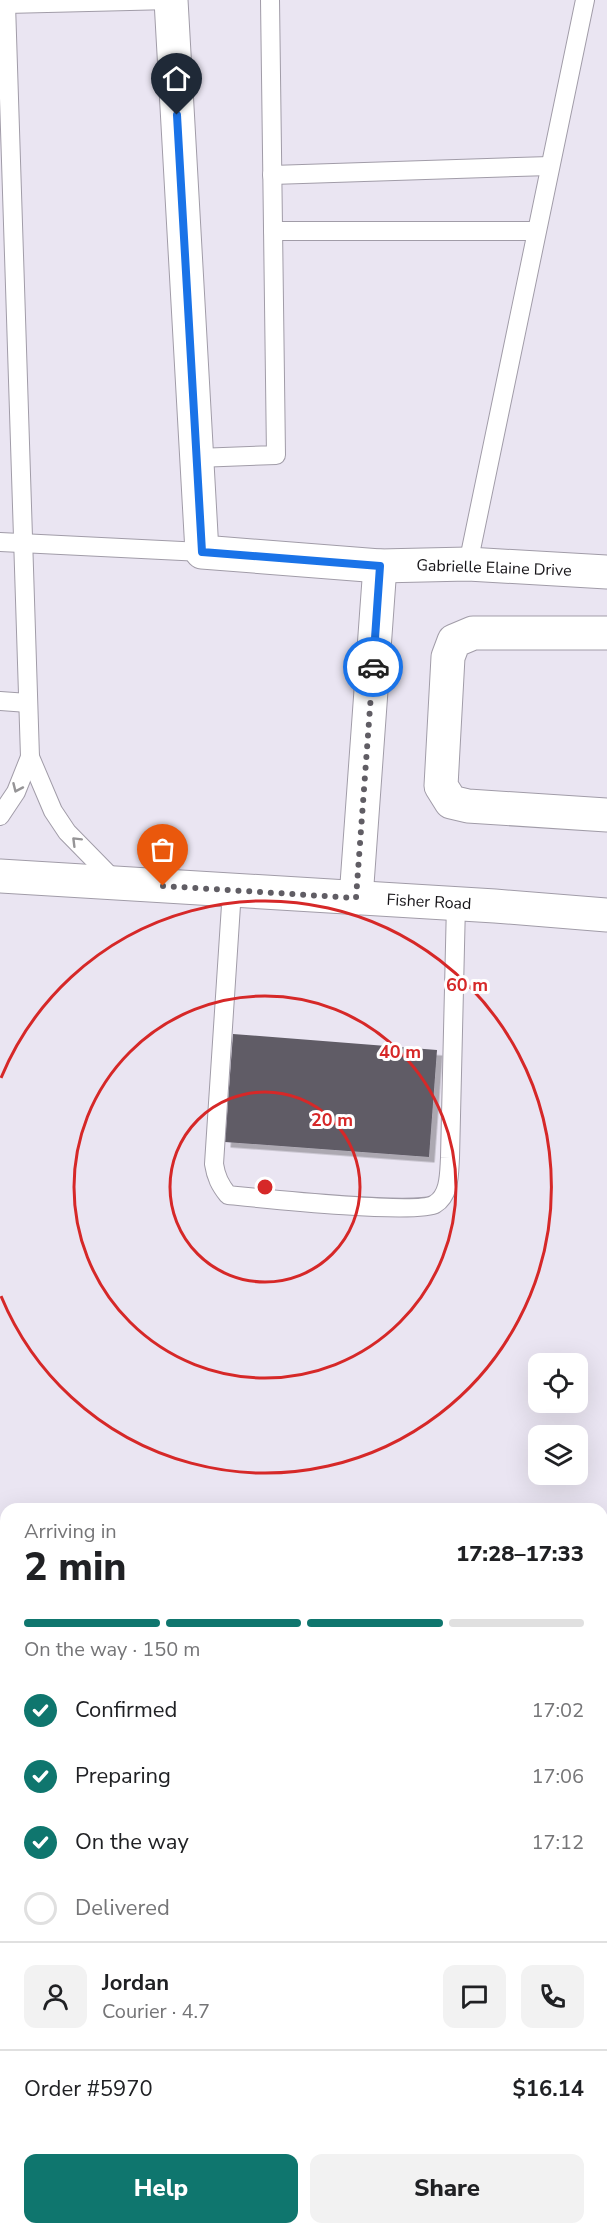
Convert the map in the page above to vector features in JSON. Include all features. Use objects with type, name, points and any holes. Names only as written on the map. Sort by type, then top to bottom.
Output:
[{"type":"street","points":[[171,0],[202,552]]},
{"type":"street","name":"Gabrielle Elaine Drive","points":[[202,552],[380,566],[468,564],[607,572]]},
{"type":"street","points":[[356,898],[380,566]]},
{"type":"street","points":[[607,633],[473,633],[454,641],[448,657],[441,786],[451,802],[468,806],[607,815]]},
{"type":"street","name":"Fisher Road","points":[[0,876],[607,915]]},
{"type":"lane","points":[[117,883],[67,832],[53,811],[30,757],[4,3],[171,0]]},
{"type":"lane","points":[[197,458],[276,454],[270,0]]},
{"type":"lane","points":[[468,564],[585,0]]},
{"type":"lane","points":[[272,175],[550,166]]},
{"type":"lane","points":[[273,231],[536,231]]},
{"type":"lane","points":[[0,542],[202,552]]},
{"type":"lane","points":[[0,701],[28,703]]},
{"type":"lane","points":[[0,816],[16,792],[30,757]]},
{"type":"lane","points":[[232,890],[215,1173],[219,1184],[228,1195],[296,1202],[429,1207],[437,1203],[444,1193],[449,1183],[456,904]]},
{"type":"building","points":[[233,1034],[437,1050],[429,1157],[225,1142]]},
{"type":"way so far","points":[[163,886],[356,898],[373,667]]},
{"type":"route","points":[[177,115],[202,552],[380,566],[373,667]]}]
